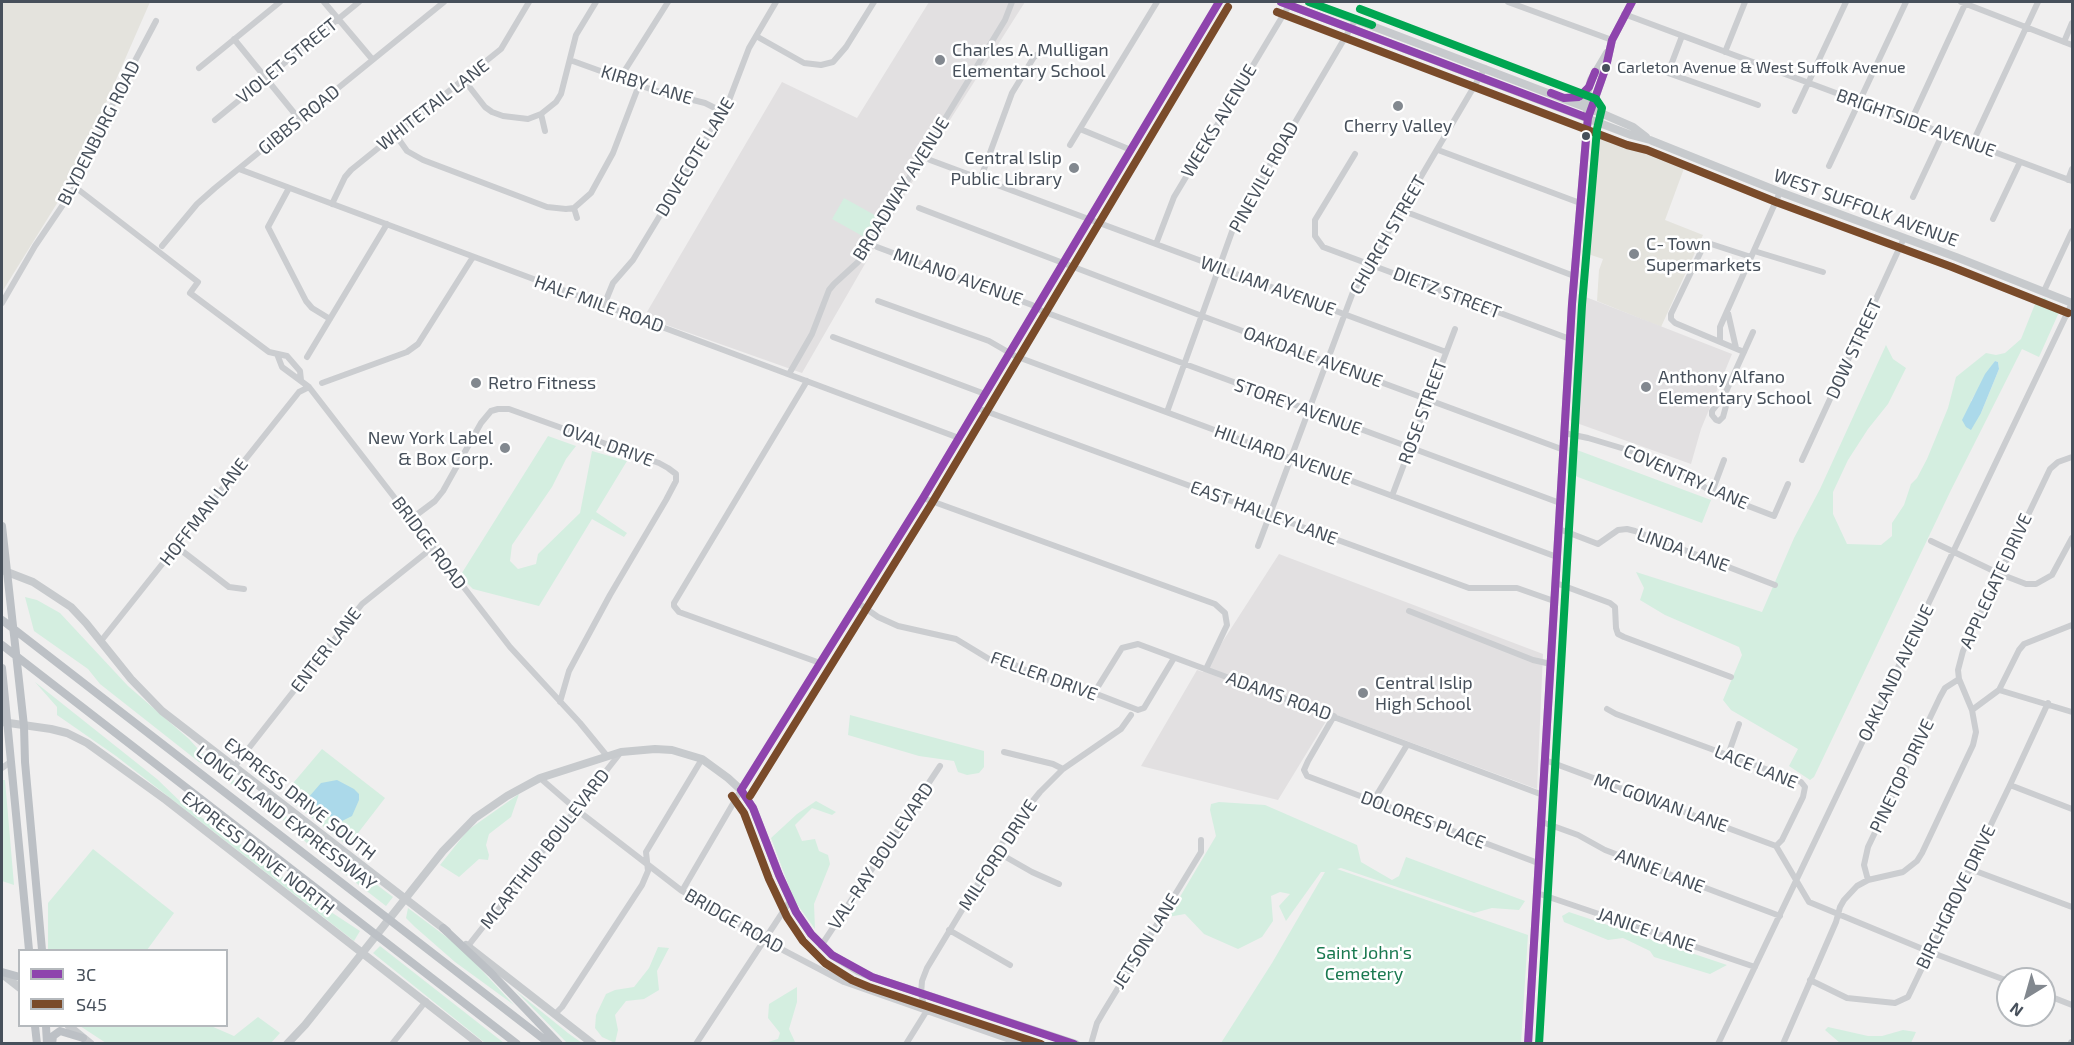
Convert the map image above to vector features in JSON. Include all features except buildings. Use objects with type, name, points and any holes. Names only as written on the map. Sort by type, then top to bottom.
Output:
[{"type":"highway","points":[[2,526],[4,571],[24,726],[25,762],[42,949]]},
{"type":"highway","name":"LONG ISLAND EXPRESSWAY","points":[[2,620],[550,1044]]},
{"type":"highway","name":"LONG ISLAND EXPRESSWAY","points":[[2,645],[517,1044]]},
{"type":"highway","points":[[2,668],[5,766],[28,927],[28,949]]},
{"type":"highway","points":[[443,928],[491,973],[559,1044]]},
{"type":"highway","points":[[2,973],[18,977]]},
{"type":"highway","points":[[36,1027],[37,1044]]},
{"type":"highway","points":[[46,1027],[48,1044]]},
{"type":"highway","points":[[52,1044],[53,1036],[60,1031],[87,1041]]},
{"type":"main road","name":"WEST SUFFOLK AVENUE","points":[[1309,2],[1589,108],[1633,127],[1650,140]]},
{"type":"main road","points":[[1528,1044],[1574,276],[1589,108],[1585,101],[1593,89],[1599,63],[1609,49],[1624,14],[1632,2]]},
{"type":"main road","name":"WEST SUFFOLK AVENUE","points":[[1287,3],[2072,303]]},
{"type":"main road","points":[[1564,99],[1579,97],[1593,89]]},
{"type":"main road","name":"EXPRESS DRIVE SOUTH","points":[[4,571],[46,589],[71,607],[131,680],[162,711],[403,900],[468,946],[593,1044]]},
{"type":"main road","name":"EXPRESS DRIVE NORTH","points":[[4,723],[67,733],[87,743],[166,800],[364,951],[479,1044]]},
{"type":"main road","points":[[287,1044],[305,1025],[443,850],[473,820],[507,796],[540,778],[607,756],[640,749],[664,749],[702,759],[741,790],[753,808],[790,901],[802,922],[821,946],[858,971],[921,994],[1076,1044]]},
{"type":"main road","points":[[2,973],[18,986]]},
{"type":"main road","points":[[70,1027],[87,1041]]},
{"type":"street","points":[[199,68],[280,2]]},
{"type":"street","points":[[324,2],[372,59]]},
{"type":"street","name":"VIOLET STREET","points":[[215,120],[359,2]]},
{"type":"street","name":"GIBBS ROAD","points":[[162,246],[197,204],[444,2]]},
{"type":"street","name":"WHITETAIL LANE","points":[[332,204],[345,177],[351,170],[501,50],[529,2]]},
{"type":"street","points":[[464,80],[485,107],[492,112],[503,116],[528,119],[542,114],[556,102],[561,94],[576,35],[596,2]]},
{"type":"street","points":[[620,78],[668,2]]},
{"type":"street","name":"DOVECOTE LANE","points":[[604,305],[613,283],[633,260],[723,112],[734,92],[749,48],[776,2]]},
{"type":"street","points":[[756,36],[804,63],[821,65],[833,62],[846,46],[873,2]]},
{"type":"street","name":"BROADWAY AVENUE","points":[[789,374],[812,334],[829,290],[858,262],[1005,20],[1012,2]]},
{"type":"street","points":[[1070,145],[1156,2]]},
{"type":"street","points":[[682,891],[741,790],[923,498],[1219,2]]},
{"type":"street","points":[[1508,2],[1612,40]]},
{"type":"street","points":[[1725,52],[1745,2]]},
{"type":"street","points":[[1796,111],[1846,2]]},
{"type":"street","points":[[1829,166],[1906,2]]},
{"type":"street","points":[[1911,121],[1964,2],[2073,45]]},
{"type":"street","points":[[1972,144],[2038,2]]},
{"type":"street","name":"WEEKS AVENUE","points":[[1156,244],[1174,197],[1287,3]]},
{"type":"street","name":"BRIGHTSIDE AVENUE","points":[[1624,14],[2070,180]]},
{"type":"street","name":"PINEVILE ROAD","points":[[1167,412],[1234,226],[1356,19]]},
{"type":"street","name":"BLYDENBURG ROAD","points":[[2,303],[35,246],[75,187],[118,93],[156,21]]},
{"type":"street","points":[[2064,42],[2073,23]]},
{"type":"street","points":[[1682,36],[1668,73],[1758,105]]},
{"type":"street","points":[[234,39],[299,119]]},
{"type":"street","points":[[980,180],[1012,93],[1034,57],[1048,46]]},
{"type":"street","name":"KIRBY LANE","points":[[570,60],[667,94],[705,103],[723,112]]},
{"type":"street","name":"CHURCH STREET","points":[[1258,546],[1353,292],[1485,68]]},
{"type":"street","points":[[395,134],[407,151],[423,160],[547,207],[574,208],[591,193],[606,167],[639,85]]},
{"type":"street","points":[[542,114],[545,131]]},
{"type":"street","points":[[1080,129],[1131,150]]},
{"type":"street","points":[[1913,197],[1943,133]]},
{"type":"street","points":[[1438,150],[1580,203]]},
{"type":"street","name":"DIETZ STREET","points":[[1355,154],[1315,220],[1315,236],[1323,247],[1570,339]]},
{"type":"street","name":"WILLIAM AVENUE","points":[[930,160],[1446,352]]},
{"type":"street","points":[[1993,219],[2019,162]]},
{"type":"street","name":"HALF MILE ROAD","points":[[239,169],[959,438]]},
{"type":"street","points":[[2070,180],[2073,169]]},
{"type":"street","name":"BRIDGE ROAD","points":[[75,187],[198,282],[190,293],[269,352],[287,356],[300,371],[301,381]]},
{"type":"street","points":[[289,188],[268,227],[306,301],[312,308],[330,319]]},
{"type":"street","points":[[1720,340],[1720,327],[1780,192]]},
{"type":"street","points":[[574,208],[577,218]]},
{"type":"street","name":"OAKDALE AVENUE","points":[[919,208],[1062,264],[1564,450]]},
{"type":"street","points":[[1401,210],[1574,276]]},
{"type":"street","points":[[307,357],[387,224]]},
{"type":"street","points":[[2044,291],[2073,231]]},
{"type":"street","name":"DOW STREET","points":[[1802,460],[1905,238]]},
{"type":"street","points":[[1744,352],[1671,319],[1671,314],[1704,245],[1708,243],[1822,272]]},
{"type":"street","name":"MILANO AVENUE","points":[[877,247],[1037,308]]},
{"type":"street","points":[[322,383],[407,352],[418,344],[473,257]]},
{"type":"street","name":"HILLIARD AVENUE","points":[[879,301],[1167,412],[1557,557]]},
{"type":"street","name":"OAKLAND AVENUE","points":[[1718,1044],[2072,303]]},
{"type":"street","name":"STOREY AVENUE","points":[[1037,308],[1560,504]]},
{"type":"street","points":[[1728,313],[1736,348]]},
{"type":"street","name":"ROSE STREET","points":[[1392,496],[1455,329]]},
{"type":"street","points":[[1724,396],[1753,332]]},
{"type":"street","points":[[832,337],[985,394]]},
{"type":"street","name":"BRIDGE ROAD","points":[[278,354],[282,367],[309,387],[524,664],[607,756]]},
{"type":"street","points":[[807,381],[674,606],[679,612],[820,663]]},
{"type":"street","name":"HOFFMAN LANE","points":[[101,641],[299,392],[309,387]]},
{"type":"street","name":"EAST HALLEY LANE","points":[[977,408],[1469,588],[1517,588],[1554,601]]},
{"type":"street","name":"OVAL DRIVE","points":[[411,519],[435,501],[443,491],[481,423],[491,411],[498,409],[509,409],[659,463],[676,474],[676,481],[666,500],[610,595],[569,671],[560,702]]},
{"type":"street","name":"COVENTRY LANE","points":[[1564,434],[1596,440],[1638,453],[1658,466],[1686,475],[1712,492],[1774,516],[1788,484]]},
{"type":"street","name":"APPLEGATE DRIVE","points":[[1783,1044],[1844,900],[1851,892],[1869,880],[1902,872],[1917,861],[1922,853],[1973,745],[1976,732],[1972,710],[1959,679],[1958,662],[1962,651],[2050,469],[2058,462],[2073,456]]},
{"type":"street","points":[[1712,492],[1724,460]]},
{"type":"street","name":"ADAMS ROAD","points":[[923,498],[1215,604],[1225,613],[1227,625],[1206,669],[1543,795]]},
{"type":"street","name":"LINDA LANE","points":[[1559,530],[1598,544],[1618,530],[1635,531],[1775,585]]},
{"type":"street","points":[[1931,541],[2000,574],[2026,584],[2036,584],[2052,575],[2058,568],[2073,538]]},
{"type":"street","points":[[177,547],[230,587],[244,589]]},
{"type":"street","name":"ENTER LANE","points":[[234,767],[362,604],[432,548]]},
{"type":"street","points":[[1556,583],[1610,603],[1615,607],[1618,634],[1731,677]]},
{"type":"street","name":"FELLER DRIVE","points":[[858,603],[878,617],[898,626],[956,639],[989,659],[1015,664],[1037,676],[1141,710],[1174,658]]},
{"type":"street","points":[[1409,611],[1533,660],[1551,664]]},
{"type":"street","points":[[1972,710],[1999,690],[2024,644],[2073,625]]},
{"type":"street","points":[[1094,693],[1122,648],[1138,644],[1206,669]]},
{"type":"street","name":"PINETOP DRIVE","points":[[1869,880],[1863,865],[1868,847],[1940,697],[1945,688],[1959,679]]},
{"type":"street","points":[[1999,690],[2073,712]]},
{"type":"street","name":"BIRCHGROVE DRIVE","points":[[1810,980],[1847,998],[1895,1003],[1908,997],[2048,703]]},
{"type":"street","name":"LACE LANE","points":[[1607,709],[1800,782],[1805,787],[1803,797],[1782,840],[1776,846]]},
{"type":"street","name":"MILFORD DRIVE","points":[[921,994],[922,981],[927,968],[1026,808],[1062,769],[1121,729],[1131,715]]},
{"type":"street","name":"DOLORES PLACE","points":[[1334,716],[1308,760],[1304,770],[1307,776],[1538,864]]},
{"type":"street","points":[[1728,755],[1739,724]]},
{"type":"street","points":[[1372,801],[1407,745]]},
{"type":"street","name":"MCARTHUR BOULEVARD","points":[[468,946],[621,752]]},
{"type":"street","points":[[1004,753],[1053,764],[1062,769]]},
{"type":"street","points":[[555,1014],[562,1007],[642,885],[647,876],[646,852],[702,759]]},
{"type":"street","name":"MC GOWAN LANE","points":[[1545,760],[1776,846]]},
{"type":"street","name":"VAL-RAY BOULEVARD","points":[[821,946],[940,766]]},
{"type":"street","name":"BRIDGE ROAD","points":[[540,778],[577,810],[682,891],[765,939],[844,982],[1021,1044]]},
{"type":"street","points":[[2010,785],[2073,808]]},
{"type":"street","name":"ANNE LANE","points":[[1542,822],[1578,835],[1605,850],[1780,916]]},
{"type":"street","name":"JETSON LANE","points":[[1091,1044],[1097,1023],[1201,852],[1202,840]]},
{"type":"street","points":[[1776,846],[1809,902],[1996,977]]},
{"type":"street","points":[[997,852],[1059,884]]},
{"type":"street","points":[[1970,869],[2073,907]]},
{"type":"street","name":"JANICE LANE","points":[[1537,893],[1755,967]]},
{"type":"street","points":[[696,1044],[790,901]]},
{"type":"street","points":[[949,930],[1010,965]]},
{"type":"street","points":[[906,1044],[926,1012],[921,994]]},
{"type":"street","points":[[2056,999],[2073,1005]]},
{"type":"street","points":[[392,1044],[426,1001]]},
{"type":"shaded area","points":[[2,2],[150,2],[74,176],[2,292]]},
{"type":"shaded area","points":[[929,2],[1025,2],[929,153],[802,373],[644,317],[782,82],[857,118]]},
{"type":"shaded area","points":[[1604,132],[1686,163],[1665,220],[1703,235],[1661,327],[1597,301],[1599,270],[1603,259],[1582,252],[1596,137]]},
{"type":"shaded area","name":"Anthony Alfano Elementary School","points":[[1578,294],[1732,354],[1701,429],[1691,464],[1571,421]]},
{"type":"shaded area","name":"Central Islip High School","points":[[1279,554],[1543,654],[1537,789],[1331,713],[1278,800],[1141,766],[1197,670],[1203,672]]},
{"type":"green space","points":[[844,198],[880,218],[869,238],[832,219]]},
{"type":"green space","points":[[2045,298],[2060,310],[2039,357],[2022,349],[1951,490],[1814,777],[1810,780],[1789,766],[1798,749],[1731,710],[1723,700],[1742,655],[1739,647],[1665,615],[1640,600],[1644,588],[1636,572],[1762,612],[1794,538],[1820,489],[1886,345],[1893,359],[1906,368],[1888,404],[1848,460],[1833,492],[1833,514],[1847,544],[1881,545],[1892,536],[1892,523],[1904,505],[1911,484],[1917,478],[1927,459],[1948,408],[1956,377],[1986,353],[1996,355],[2005,353],[2021,339],[2037,299]],"holes":[[[1995,361],[1998,362],[1999,369],[1981,413],[1971,401]]]},
{"type":"green space","points":[[548,436],[576,446],[566,459],[552,487],[512,545],[510,561],[518,569],[536,564],[538,554],[580,513],[592,451],[627,461],[596,512],[627,533],[624,537],[592,519],[539,606],[473,589],[460,576]]},
{"type":"green space","points":[[1569,447],[1711,500],[1702,523],[1567,473]]},
{"type":"green space","points":[[25,597],[37,600],[60,613],[128,686],[189,739],[209,761],[393,897],[386,906],[315,851],[280,817],[227,781],[213,766],[199,762],[100,684],[88,669],[34,631]]},
{"type":"green space","points":[[35,682],[157,779],[186,807],[243,846],[308,897],[360,931],[354,941],[116,756],[57,715],[57,707]]},
{"type":"green space","points":[[850,715],[984,751],[984,767],[979,773],[967,775],[958,772],[954,761],[919,756],[848,735]]},
{"type":"green space","points":[[322,749],[385,798],[348,846],[283,795]]},
{"type":"green space","points":[[2,780],[5,780],[14,885],[2,881]]},
{"type":"green space","points":[[519,794],[511,817],[489,834],[486,845],[488,860],[479,859],[459,877],[440,865],[468,830]]},
{"type":"green space","points":[[816,801],[836,812],[832,815],[812,808],[795,825],[802,841],[815,839],[819,851],[828,855],[830,864],[814,904],[815,929],[794,900],[771,838],[797,814]]},
{"type":"green space","name":"Saint John's Cemetery","points":[[1219,802],[1265,805],[1357,845],[1361,862],[1392,880],[1399,876],[1406,857],[1525,901],[1519,910],[1492,908],[1474,913],[1341,868],[1337,869],[1528,935],[1521,1043],[1221,1043],[1272,963],[1325,872],[1321,872],[1286,921],[1279,906],[1290,894],[1280,892],[1271,896],[1273,921],[1262,937],[1238,949],[1204,934],[1185,914],[1168,917],[1216,836],[1210,810],[1211,804]]},
{"type":"green space","points":[[93,849],[174,913],[148,949],[48,949],[48,903]]},
{"type":"green space","points":[[408,908],[461,948],[514,1005],[455,962],[415,927],[406,918]]},
{"type":"green space","points":[[1569,912],[1727,965],[1710,974],[1654,957],[1650,951],[1623,938],[1608,940],[1564,922],[1562,916]]},
{"type":"green space","points":[[380,946],[504,1043],[485,1043],[373,953]]},
{"type":"green space","points":[[658,947],[669,948],[657,971],[659,990],[644,999],[626,1001],[615,1015],[618,1030],[615,1043],[602,1037],[595,1028],[596,1015],[606,994],[634,987],[649,968]]},
{"type":"green space","points":[[797,987],[797,1002],[789,1029],[795,1042],[823,1043],[765,1043],[778,1039],[780,1033],[768,1018],[769,1004]]},
{"type":"green space","points":[[516,991],[568,1033],[582,1043],[567,1043]]},
{"type":"green space","points":[[258,1017],[280,1033],[271,1043],[106,1043],[82,1027],[213,1027],[234,1036]]},
{"type":"green space","points":[[1828,1027],[1868,1036],[1882,1036],[1903,1030],[1916,1032],[1911,1043],[1840,1043],[1825,1030]]},
{"type":"water","points":[[1995,361],[1998,362],[1999,369],[1981,413],[1971,430],[1962,420],[1985,374]]},
{"type":"water","points":[[337,780],[359,794],[359,800],[352,816],[340,822],[308,798],[321,783]]},
{"type":"transit line","name":"3C","points":[[741,790],[923,498],[1219,2]]},
{"type":"transit line","name":"3C","points":[[1281,2],[1588,118]]},
{"type":"transit line","points":[[1309,2],[1372,25]]},
{"type":"transit line","name":"3C","points":[[1528,1044],[1572,304],[1587,127],[1612,40],[1632,2]]},
{"type":"transit line","name":"S45","points":[[750,796],[932,503],[1228,7]]},
{"type":"transit line","points":[[1360,9],[1596,99],[1602,108],[1597,129],[1582,305],[1539,1044]]},
{"type":"transit line","name":"S45","points":[[1277,12],[1627,145],[1647,150],[1776,202],[2068,313]]},
{"type":"transit line","name":"3C","points":[[1551,93],[1564,98],[1579,97],[1589,87],[1595,72]]},
{"type":"transit line","name":"3C","points":[[741,790],[753,808],[796,912],[811,934],[832,955],[872,977],[1074,1044]]},
{"type":"transit line","name":"S45","points":[[732,796],[744,813],[769,879],[787,917],[803,941],[825,963],[852,980],[869,987],[1041,1044]]},
{"type":"place","name":"Charles A. Mulligan Elementary School","points":[[940,60]]},
{"type":"place","name":"Carleton Avenue & West Suffolk Avenue","points":[[1606,68]]},
{"type":"place","name":"Cherry Valley","points":[[1398,106]]},
{"type":"place","name":"Central Islip Public Library","points":[[1074,168]]},
{"type":"place","name":"C‑Town Supermarkets","points":[[1634,254]]},
{"type":"place","name":"Retro Fitness","points":[[476,383]]},
{"type":"place","name":"Anthony Alfano Elementary School","points":[[1646,387]]},
{"type":"place","name":"New York Label & Box Corp.","points":[[505,448]]},
{"type":"place","name":"Central Islip High School","points":[[1363,693]]}]
